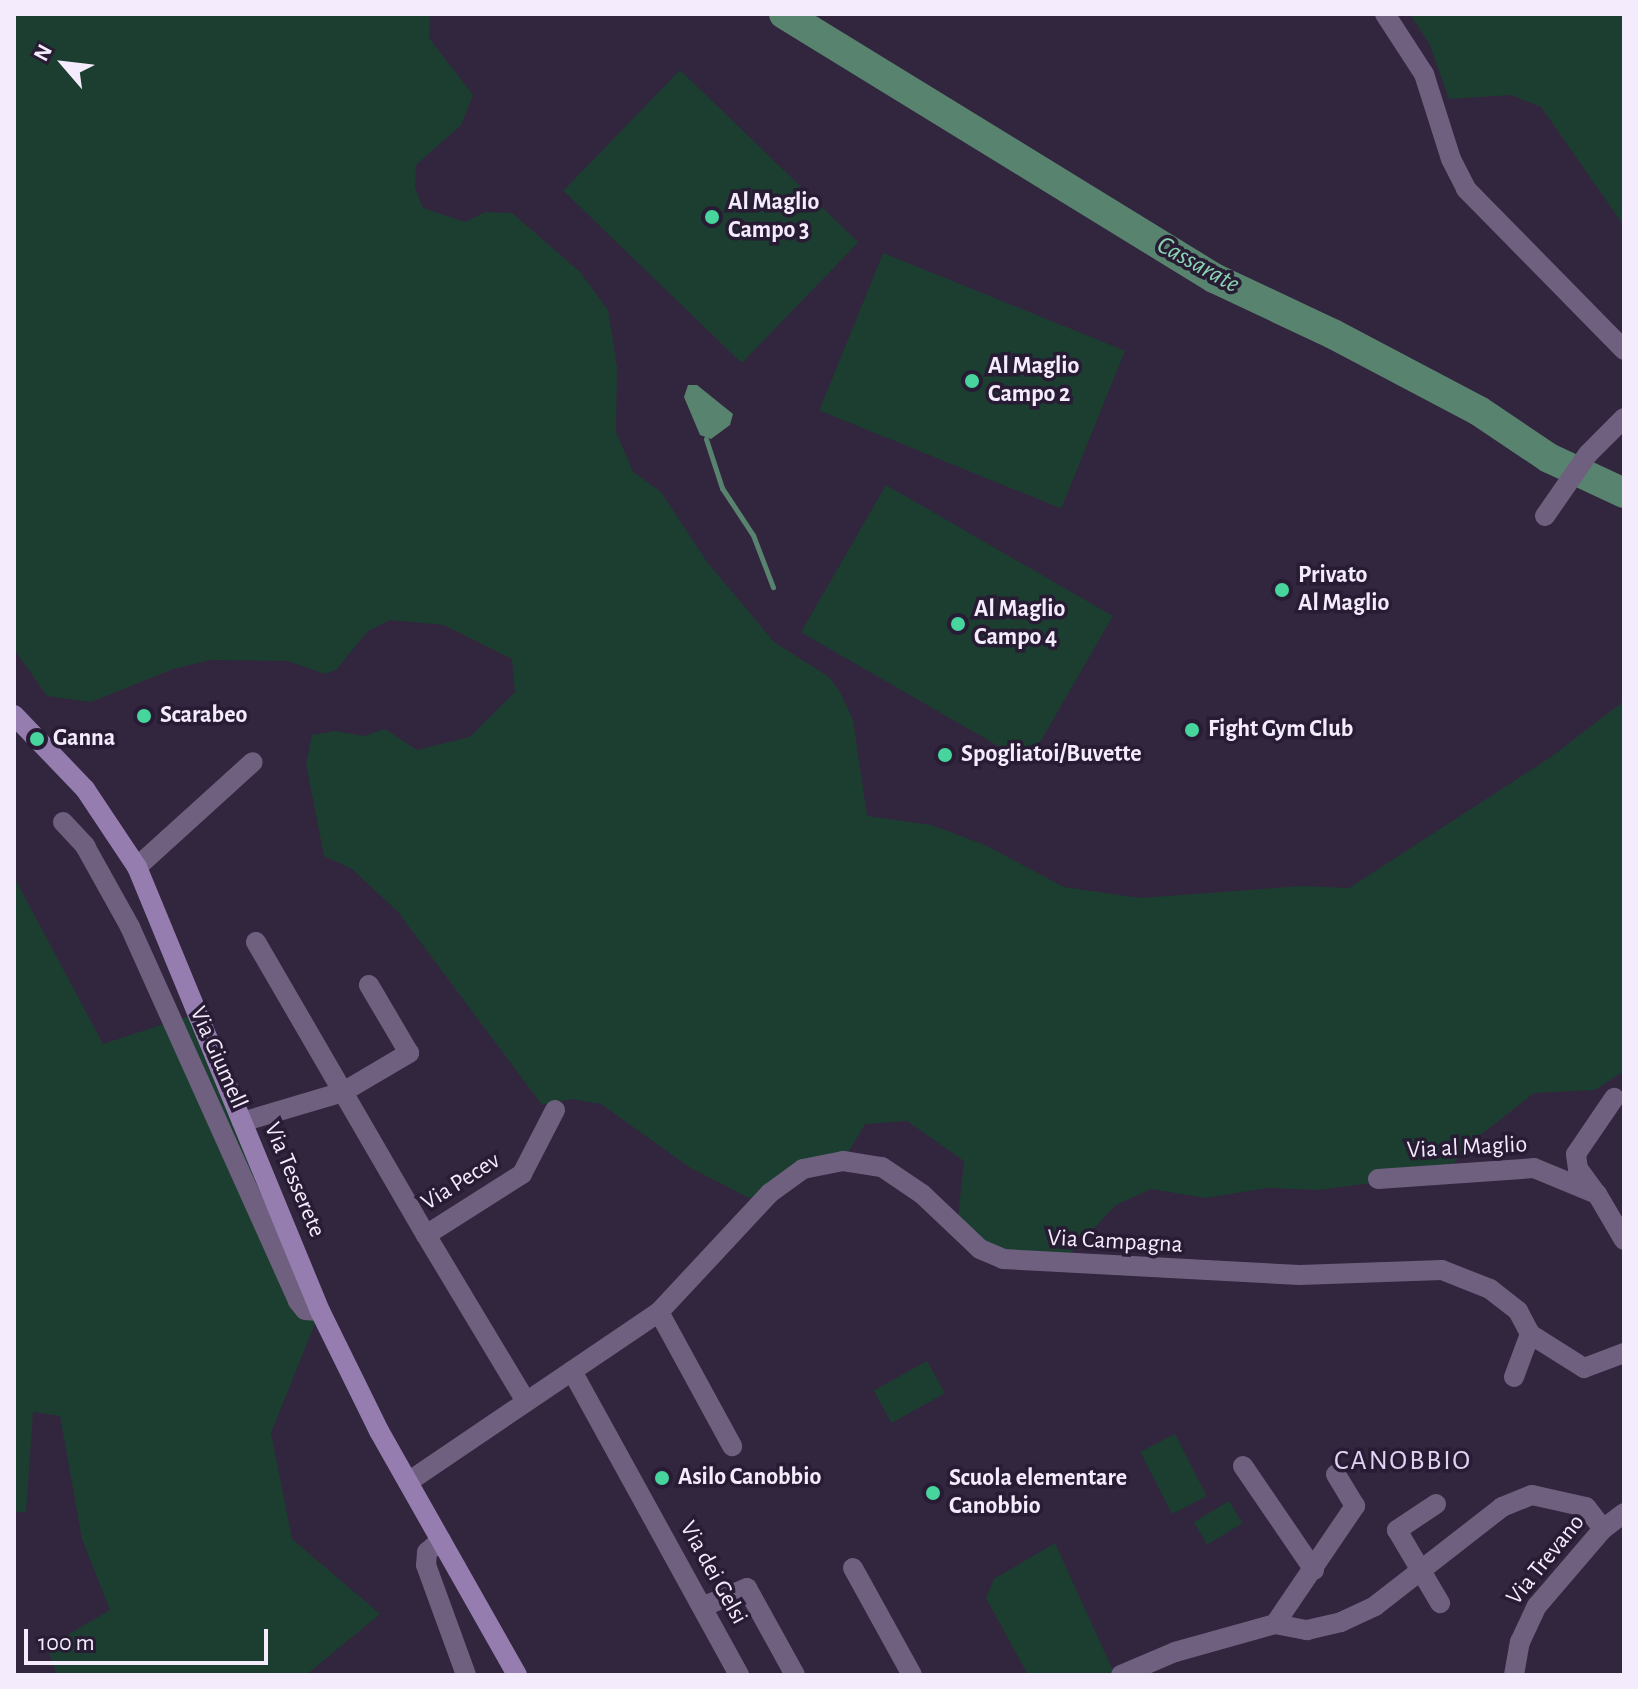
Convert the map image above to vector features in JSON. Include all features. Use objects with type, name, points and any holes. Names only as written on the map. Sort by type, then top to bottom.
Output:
[{"type":"main road","name":"Via Tesserete","points":[[14,715],[94,800],[137,867],[320,1311],[408,1482],[517,1675]]},
{"type":"street","points":[[1385,14],[1424,74],[1451,159],[1466,189],[1624,350]]},
{"type":"street","points":[[1545,516],[1588,454],[1624,418]]},
{"type":"street","points":[[137,867],[253,762]]},
{"type":"street","name":"Via Giumell","points":[[63,822],[85,846],[130,927],[298,1301],[305,1310],[320,1311]]},
{"type":"street","name":"Via Pecev","points":[[256,942],[426,1235],[522,1174],[555,1110]]},
{"type":"street","points":[[242,1122],[343,1092],[409,1053],[369,985]]},
{"type":"street","points":[[1614,1098],[1576,1154],[1578,1169],[1624,1240]]},
{"type":"street","name":"Via Campagna","points":[[408,1482],[659,1312],[770,1193],[803,1169],[843,1161],[882,1167],[922,1194],[980,1249],[1003,1259],[1300,1275],[1442,1270],[1490,1289],[1518,1311],[1530,1334],[1584,1368],[1624,1353]]},
{"type":"street","name":"Via al Maglio","points":[[1378,1179],[1526,1167],[1597,1194]]},
{"type":"street","points":[[426,1235],[525,1400]]},
{"type":"street","points":[[659,1312],[732,1446]]},
{"type":"street","points":[[1514,1377],[1530,1334]]},
{"type":"street","name":"Via dei Gelsi","points":[[572,1371],[739,1675]]},
{"type":"street","points":[[1243,1466],[1314,1570]]},
{"type":"street","points":[[1275,1624],[1355,1506],[1336,1474]]},
{"type":"street","points":[[1121,1675],[1175,1652],[1275,1624],[1307,1630],[1341,1622],[1375,1606],[1502,1507],[1532,1495],[1586,1507],[1612,1522]]},
{"type":"street","points":[[1436,1504],[1398,1528],[1440,1603]]},
{"type":"street","name":"Via Trevano","points":[[1514,1675],[1527,1622],[1612,1522]]},
{"type":"street","points":[[441,1540],[427,1552],[426,1565],[466,1675]]},
{"type":"street","points":[[853,1568],[912,1675]]},
{"type":"street","points":[[702,1607],[747,1588],[795,1675]]},
{"type":"shaded area","points":[[14,14],[430,14],[429,38],[473,95],[461,125],[416,165],[415,188],[423,208],[465,222],[485,212],[512,213],[580,272],[608,310],[617,367],[616,432],[633,472],[661,492],[707,562],[774,642],[829,677],[840,692],[853,720],[867,816],[931,825],[985,845],[1064,887],[1140,898],[1302,886],[1349,888],[1551,757],[1624,701],[1624,1071],[1595,1090],[1534,1093],[1473,1141],[1445,1173],[1319,1190],[1267,1188],[1205,1198],[1151,1189],[1116,1205],[1065,1259],[996,1249],[984,1242],[958,1218],[964,1161],[907,1121],[865,1124],[843,1161],[749,1198],[689,1167],[601,1104],[571,1099],[542,1105],[398,912],[352,869],[324,856],[306,764],[312,735],[335,731],[364,736],[385,729],[417,750],[470,737],[515,692],[512,659],[444,625],[390,620],[368,631],[336,670],[325,674],[288,661],[210,660],[173,669],[91,702],[47,696],[14,649]]},
{"type":"shaded area","points":[[1410,14],[1624,14],[1624,226],[1541,107],[1511,95],[1449,99],[1429,43]]},
{"type":"shaded area","name":"Al Maglio Campo 3","points":[[680,70],[858,242],[742,363],[563,191]]},
{"type":"shaded area","name":"Al Maglio Campo 2","points":[[883,253],[1125,351],[1061,508],[819,411]]},
{"type":"shaded area","points":[[688,385],[697,385],[733,414],[730,425],[711,439],[700,435],[684,397]]},
{"type":"shaded area","name":"Al Maglio Campo 4","points":[[886,485],[1113,616],[1028,763],[801,632]]},
{"type":"shaded area","points":[[14,877],[103,1044],[198,1013],[320,1311],[271,1433],[292,1539],[380,1614],[306,1675],[57,1675],[47,1647],[110,1610],[82,1539],[60,1416],[33,1412],[26,1512],[14,1512]]},
{"type":"shaded area","points":[[927,1361],[945,1393],[892,1423],[874,1391]]},
{"type":"shaded area","points":[[1175,1434],[1207,1496],[1172,1514],[1140,1452]]},
{"type":"shaded area","points":[[1229,1501],[1242,1523],[1207,1544],[1194,1522]]},
{"type":"shaded area","points":[[1055,1543],[1115,1675],[1028,1675],[986,1598],[994,1579]]},
{"type":"waterway","name":"Cassarate","points":[[784,14],[1214,278],[1333,334],[1479,411],[1549,458],[1624,493]]},
{"type":"waterway","points":[[706,439],[722,488],[753,535],[773,587]]},
{"type":"place","name":"Al Maglio Campo 3","points":[[712,217]]},
{"type":"place","name":"Al Maglio Campo 2","points":[[972,381]]},
{"type":"place","name":"Privato Al Maglio","points":[[1282,590]]},
{"type":"place","name":"Al Maglio Campo 4","points":[[958,624]]},
{"type":"place","name":"Scarabeo","points":[[144,716]]},
{"type":"place","name":"Fight Gym Club","points":[[1192,730]]},
{"type":"place","name":"Ganna","points":[[37,739]]},
{"type":"place","name":"Spogliatoi/Buvette","points":[[945,755]]},
{"type":"place","name":"Asilo Canobbio","points":[[662,1478]]},
{"type":"place","name":"Scuola elementare Canobbio","points":[[933,1493]]},
{"type":"district","name":"CANOBBIO","points":[[1403,1461]]}]
